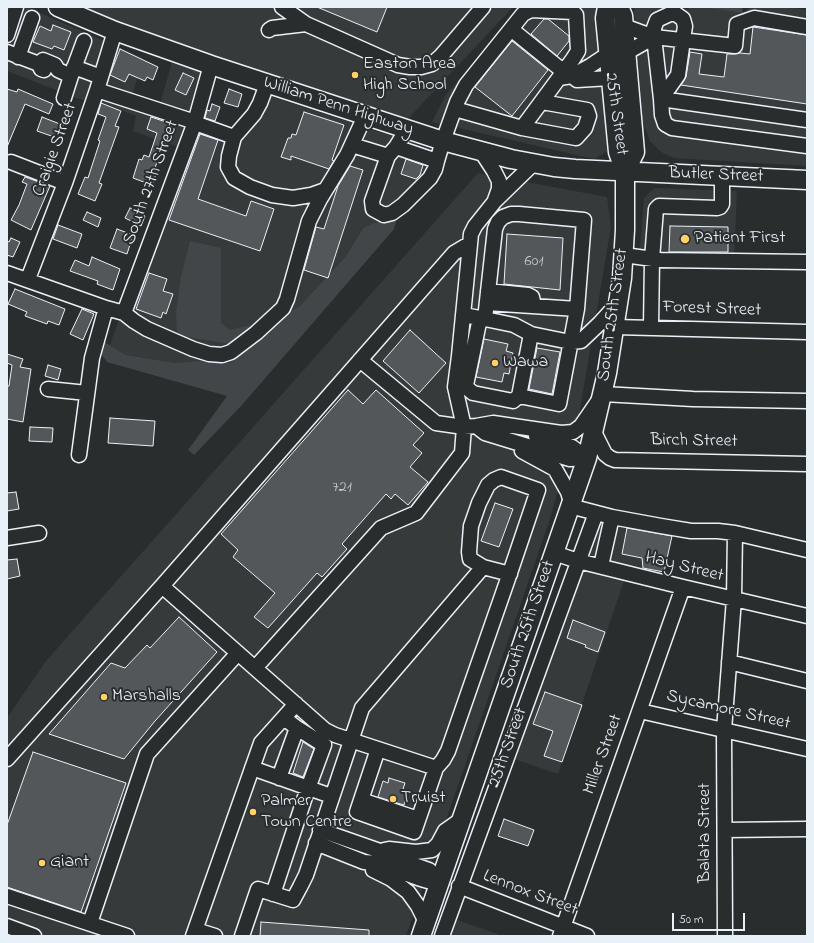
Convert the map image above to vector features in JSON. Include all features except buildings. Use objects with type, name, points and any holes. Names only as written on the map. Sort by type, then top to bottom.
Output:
[{"type":"main road","name":"William Penn Highway","points":[[58,7],[115,31],[212,66],[443,141],[481,152],[534,163],[575,169],[626,172]]},
{"type":"main road","name":"25th Street","points":[[607,7],[605,18],[618,152],[626,172]]},
{"type":"main road","name":"25th Street","points":[[619,7],[623,16],[635,152],[626,172]]},
{"type":"main road","name":"Butler Street","points":[[626,172],[807,180]]},
{"type":"main road","name":"South 25th Street","points":[[440,880],[587,458],[594,432],[603,394],[619,302],[624,255],[626,172]]},
{"type":"main road","points":[[423,929],[440,880]]},
{"type":"street","points":[[7,35],[16,7]]},
{"type":"street","points":[[282,7],[306,24],[398,65],[410,67],[422,67],[432,64],[441,56],[483,7]]},
{"type":"street","points":[[407,129],[392,152],[372,201],[373,209],[384,215],[392,213],[398,209],[424,184],[435,169],[443,141],[466,85],[523,14],[531,10],[573,12],[576,15],[578,51],[565,75],[522,128]]},
{"type":"street","points":[[661,98],[678,75],[685,26],[683,19],[676,14],[670,14],[657,20],[654,28],[662,116],[665,124],[672,128],[807,146]]},
{"type":"street","points":[[32,18],[13,55],[39,64],[44,60],[234,137]]},
{"type":"street","points":[[624,26],[654,37],[735,46],[737,24],[754,18],[807,27]]},
{"type":"street","points":[[268,30],[272,28],[306,24]]},
{"type":"street","points":[[511,29],[565,75],[577,80],[610,78]]},
{"type":"street","name":"Craigie Street","points":[[28,279],[65,183],[115,31]]},
{"type":"street","points":[[626,54],[654,37]]},
{"type":"street","points":[[64,98],[68,71],[84,41]]},
{"type":"street","points":[[565,75],[590,66],[608,54]]},
{"type":"street","name":"South 27th Street","points":[[124,313],[195,122],[212,66]]},
{"type":"street","points":[[267,84],[254,114],[234,137],[228,167],[234,178],[250,187],[272,195],[293,198],[311,195],[325,190]]},
{"type":"street","points":[[661,98],[807,120]]},
{"type":"street","points":[[455,109],[522,128],[576,138],[585,128],[589,116],[586,110],[542,102]]},
{"type":"street","points":[[7,272],[106,308],[124,313],[148,329],[193,349],[209,354],[222,355],[235,350],[283,308],[288,299],[309,221],[325,190],[352,145],[366,116]]},
{"type":"street","points":[[352,145],[437,161]]},
{"type":"street","points":[[481,152],[499,181],[499,189],[495,201]]},
{"type":"street","points":[[11,162],[65,183]]},
{"type":"street","points":[[255,668],[381,528],[416,513],[462,453],[470,427],[455,387],[471,234],[474,226],[495,201],[534,163]]},
{"type":"street","points":[[651,328],[652,259],[656,209],[658,206],[720,207],[722,204],[722,176]]},
{"type":"street","points":[[519,396],[559,404],[577,309],[584,220],[511,214],[503,217],[498,222],[495,229],[487,297],[466,385],[470,391],[513,401],[519,396],[531,334]]},
{"type":"street","points":[[7,759],[162,586],[454,253],[469,244]]},
{"type":"street","points":[[624,255],[652,259],[807,262]]},
{"type":"street","points":[[487,297],[534,306],[577,309]]},
{"type":"street","points":[[463,315],[514,325],[531,334],[577,342],[583,339],[600,323],[619,302]]},
{"type":"street","points":[[79,455],[92,358],[106,308]]},
{"type":"street","name":"Forest Street","points":[[615,327],[807,332]]},
{"type":"street","points":[[360,360],[436,423],[470,427],[485,433],[491,429],[561,433],[573,432],[581,426],[603,394],[693,399],[807,401]]},
{"type":"street","points":[[48,389],[87,393]]},
{"type":"street","points":[[491,429],[572,447],[587,458]]},
{"type":"street","points":[[491,429],[556,469],[568,492],[571,504],[612,517],[691,531],[718,531],[735,533],[807,550]]},
{"type":"street","name":"Birch Street","points":[[594,432],[606,454],[615,460],[807,464]]},
{"type":"street","points":[[510,574],[483,567],[470,559],[469,545],[471,526],[479,503],[488,485],[494,480],[501,477],[538,492]]},
{"type":"street","points":[[471,526],[476,528],[481,526],[490,498],[497,488],[511,485],[538,492]]},
{"type":"street","points":[[378,749],[357,812],[414,832],[436,768],[448,751],[538,492]]},
{"type":"street","name":"25th Street","points":[[442,936],[596,513]]},
{"type":"street","points":[[601,566],[612,517]]},
{"type":"street","points":[[7,538],[39,533]]},
{"type":"street","name":"Balata Street","points":[[725,936],[724,730],[734,599],[735,533]]},
{"type":"street","name":"Hay Street","points":[[554,553],[683,587],[807,616]]},
{"type":"street","points":[[242,936],[258,889],[293,900],[306,875],[331,796],[362,708],[483,567]]},
{"type":"street","points":[[162,586],[325,730],[436,768]]},
{"type":"street","name":"Miller Street","points":[[562,932],[683,587]]},
{"type":"street","points":[[90,924],[147,754],[238,653]]},
{"type":"street","points":[[729,662],[807,681]]},
{"type":"street","points":[[215,936],[195,933],[252,768],[261,743],[296,704]]},
{"type":"street","name":"Sycamore Street","points":[[640,711],[807,749]]},
{"type":"street","points":[[273,894],[308,787],[324,745],[284,718]]},
{"type":"street","points":[[279,778],[297,728]]},
{"type":"street","points":[[252,768],[331,796]]},
{"type":"street","points":[[380,851],[390,849],[416,852],[432,850],[438,844],[445,831],[462,818]]},
{"type":"street","points":[[725,830],[807,829]]},
{"type":"street","points":[[318,836],[380,851],[389,856],[429,870],[440,880]]},
{"type":"street","points":[[318,836],[364,862],[376,872],[391,879],[408,892],[418,906],[423,929]]},
{"type":"street","points":[[364,862],[376,863],[428,881],[440,880]]},
{"type":"street","name":"Lennox Street","points":[[459,886],[562,932],[587,936]]},
{"type":"street","points":[[7,896],[127,936]]},
{"type":"street","points":[[7,926],[30,933],[34,936]]},
{"type":"shaded area","points":[[21,7],[27,7],[143,58],[132,96],[159,107],[172,62],[202,72],[187,115],[221,132],[250,119],[263,94],[446,154],[399,212],[363,228],[346,256],[299,307],[239,379],[176,363],[126,355],[110,345],[178,147],[133,131],[136,116],[101,102],[79,99],[7,71],[7,50]]},
{"type":"shaded area","name":"Easton Area High School","points":[[76,7],[513,7],[404,123],[118,26]]},
{"type":"shaded area","points":[[521,7],[603,7],[614,148],[594,159],[432,122],[445,96]]},
{"type":"shaded area","points":[[634,7],[677,7],[685,10],[692,7],[700,7],[743,13],[750,7],[785,7],[807,10],[807,166],[674,158],[661,152],[650,141],[643,123]]},
{"type":"shaded area","points":[[700,7],[742,7],[743,13]]},
{"type":"shaded area","points":[[478,173],[607,197],[611,227],[578,421],[549,522],[406,936],[7,936],[7,718],[46,661]]},
{"type":"shaded area","points":[[654,188],[737,191],[734,263],[639,259],[644,198]]},
{"type":"shaded area","points":[[399,212],[394,229],[242,405],[194,455],[188,450],[227,396],[107,362],[101,354],[103,341],[126,355],[176,363],[200,361],[231,363],[230,344],[182,336],[177,331],[176,312],[181,277],[190,241],[221,248],[221,323],[230,330],[277,319],[299,307],[346,256],[363,228]]},
{"type":"shaded area","points":[[588,511],[672,530],[662,573],[633,565],[624,581],[558,774],[514,759],[580,568],[573,551]]},
{"type":"shaded area","points":[[454,919],[498,934],[498,936],[448,936]]},
{"type":"place","name":"Easton Area High School","points":[[355,75]]},
{"type":"place","name":"Patient First","points":[[685,239]]},
{"type":"place","name":"Wawa","points":[[495,363]]},
{"type":"place","name":"Marshalls","points":[[104,697]]},
{"type":"place","name":"Truist","points":[[393,799]]},
{"type":"place","name":"Palmer Town Centre","points":[[253,812]]},
{"type":"place","name":"Giant","points":[[42,863]]}]
